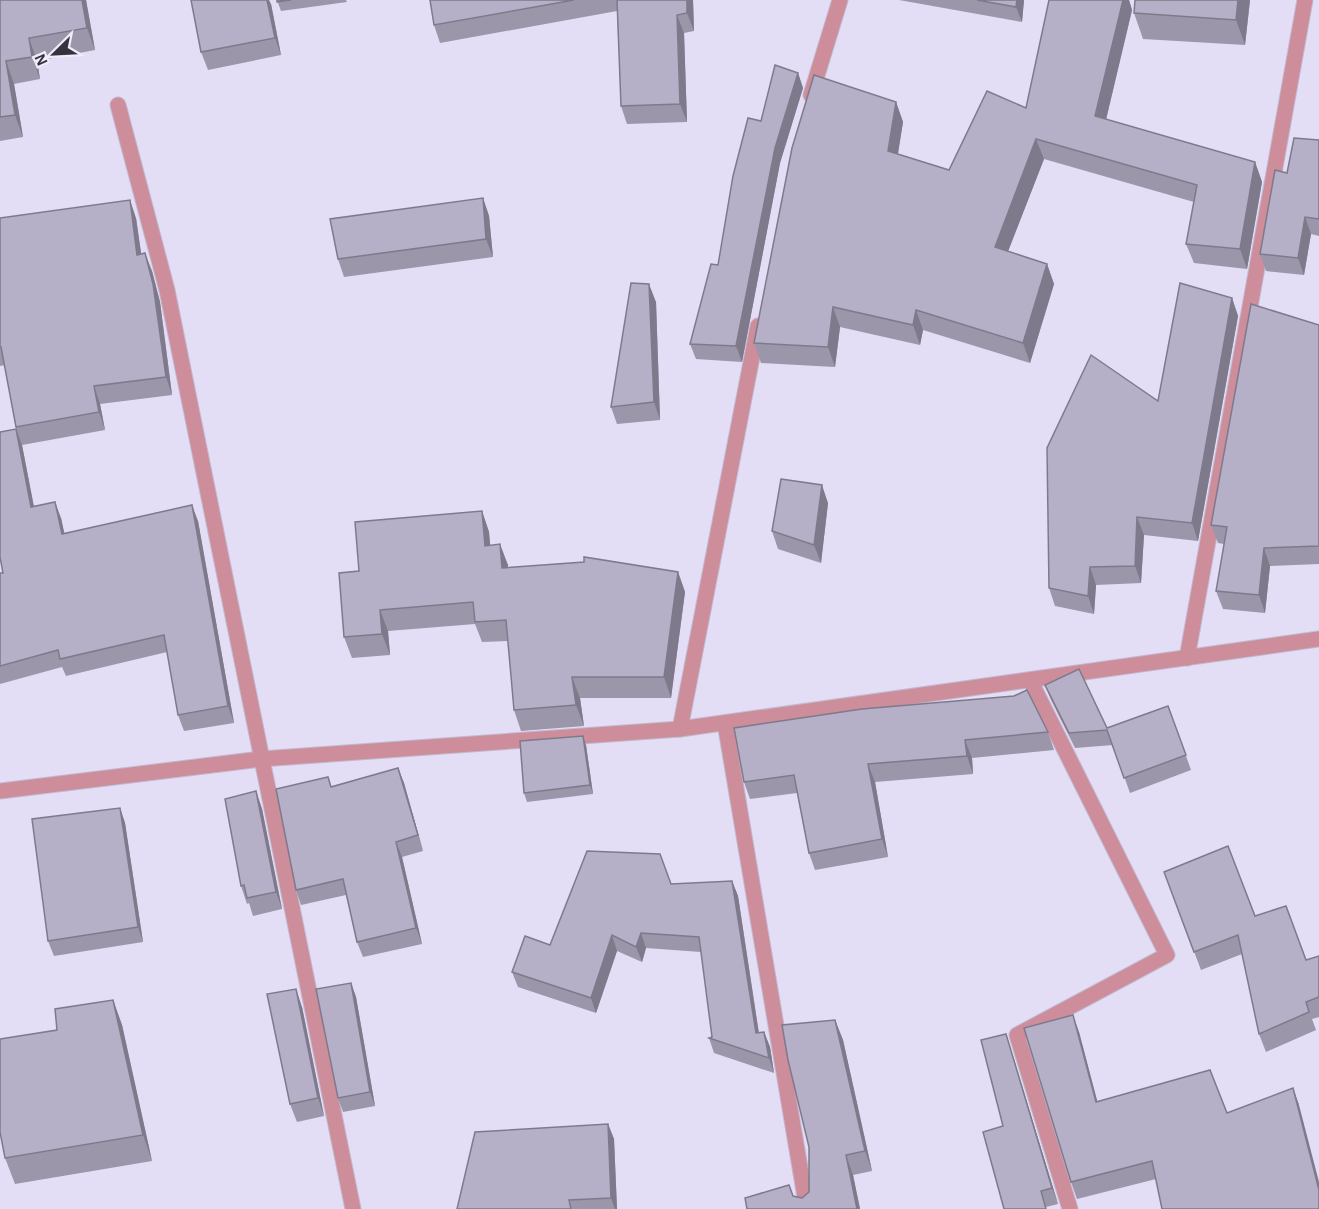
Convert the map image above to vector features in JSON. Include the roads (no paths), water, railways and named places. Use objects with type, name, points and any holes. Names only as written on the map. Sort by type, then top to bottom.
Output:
[{"type":"street","points":[[806,110],[840,0]]},
{"type":"street","points":[[1187,657],[1305,0]]},
{"type":"street","points":[[118,105],[167,290],[352,1209]]},
{"type":"street","points":[[680,729],[762,306]]},
{"type":"street","points":[[0,791],[261,759],[680,729],[1319,639]]},
{"type":"street","points":[[1030,680],[1167,955],[1017,1035],[1070,1209]]},
{"type":"street","points":[[725,723],[807,1209]]}]
